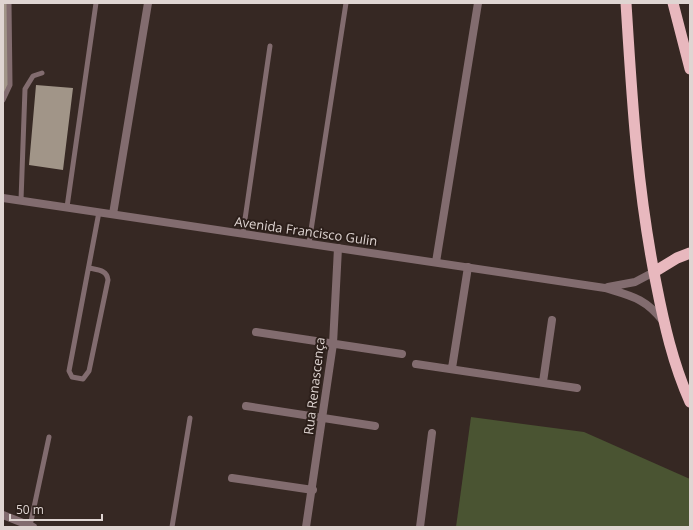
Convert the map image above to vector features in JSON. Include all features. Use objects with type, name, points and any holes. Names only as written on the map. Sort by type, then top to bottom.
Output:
[{"type":"highway","points":[[626,3],[636,158],[654,272],[663,321],[678,373],[690,402]]},
{"type":"highway","points":[[672,3],[690,69]]},
{"type":"highway","points":[[654,272],[677,258],[690,253]]},
{"type":"street","points":[[113,214],[148,3]]},
{"type":"street","points":[[436,262],[478,3]]},
{"type":"street","name":"Avenida Francisco Gulin","points":[[4,200],[21,200],[605,288],[644,302],[653,308],[663,321]]},
{"type":"street","name":"Rua Renascença","points":[[306,527],[313,490],[333,344],[338,248]]},
{"type":"street","points":[[452,368],[468,267]]},
{"type":"street","name":"Avenida Francisco Gulin","points":[[605,288],[629,284],[654,272]]},
{"type":"street","points":[[543,382],[552,320]]},
{"type":"street","points":[[256,332],[402,354]]},
{"type":"street","points":[[416,364],[452,368],[577,388]]},
{"type":"street","points":[[246,406],[375,426]]},
{"type":"street","points":[[420,527],[432,433]]},
{"type":"street","points":[[232,478],[313,490]]},
{"type":"street","points":[[3,515],[31,526]]},
{"type":"lane","points":[[3,100],[10,85],[9,3]]},
{"type":"lane","points":[[67,207],[96,3]]},
{"type":"lane","points":[[309,243],[346,3]]},
{"type":"lane","points":[[243,233],[270,46]]},
{"type":"lane","points":[[21,200],[25,89],[33,76],[42,74]]},
{"type":"lane","points":[[89,268],[104,272],[107,275],[108,280],[89,371],[83,379],[72,376],[69,370],[99,212]]},
{"type":"lane","points":[[172,527],[190,418]]},
{"type":"lane","points":[[31,526],[49,437]]},
{"type":"green space","points":[[471,417],[584,432],[690,479],[690,527],[456,527]]},
{"type":"building","points":[[3,3],[7,3],[10,85],[3,97]]},
{"type":"building","points":[[36,85],[73,88],[63,170],[29,165]]}]
